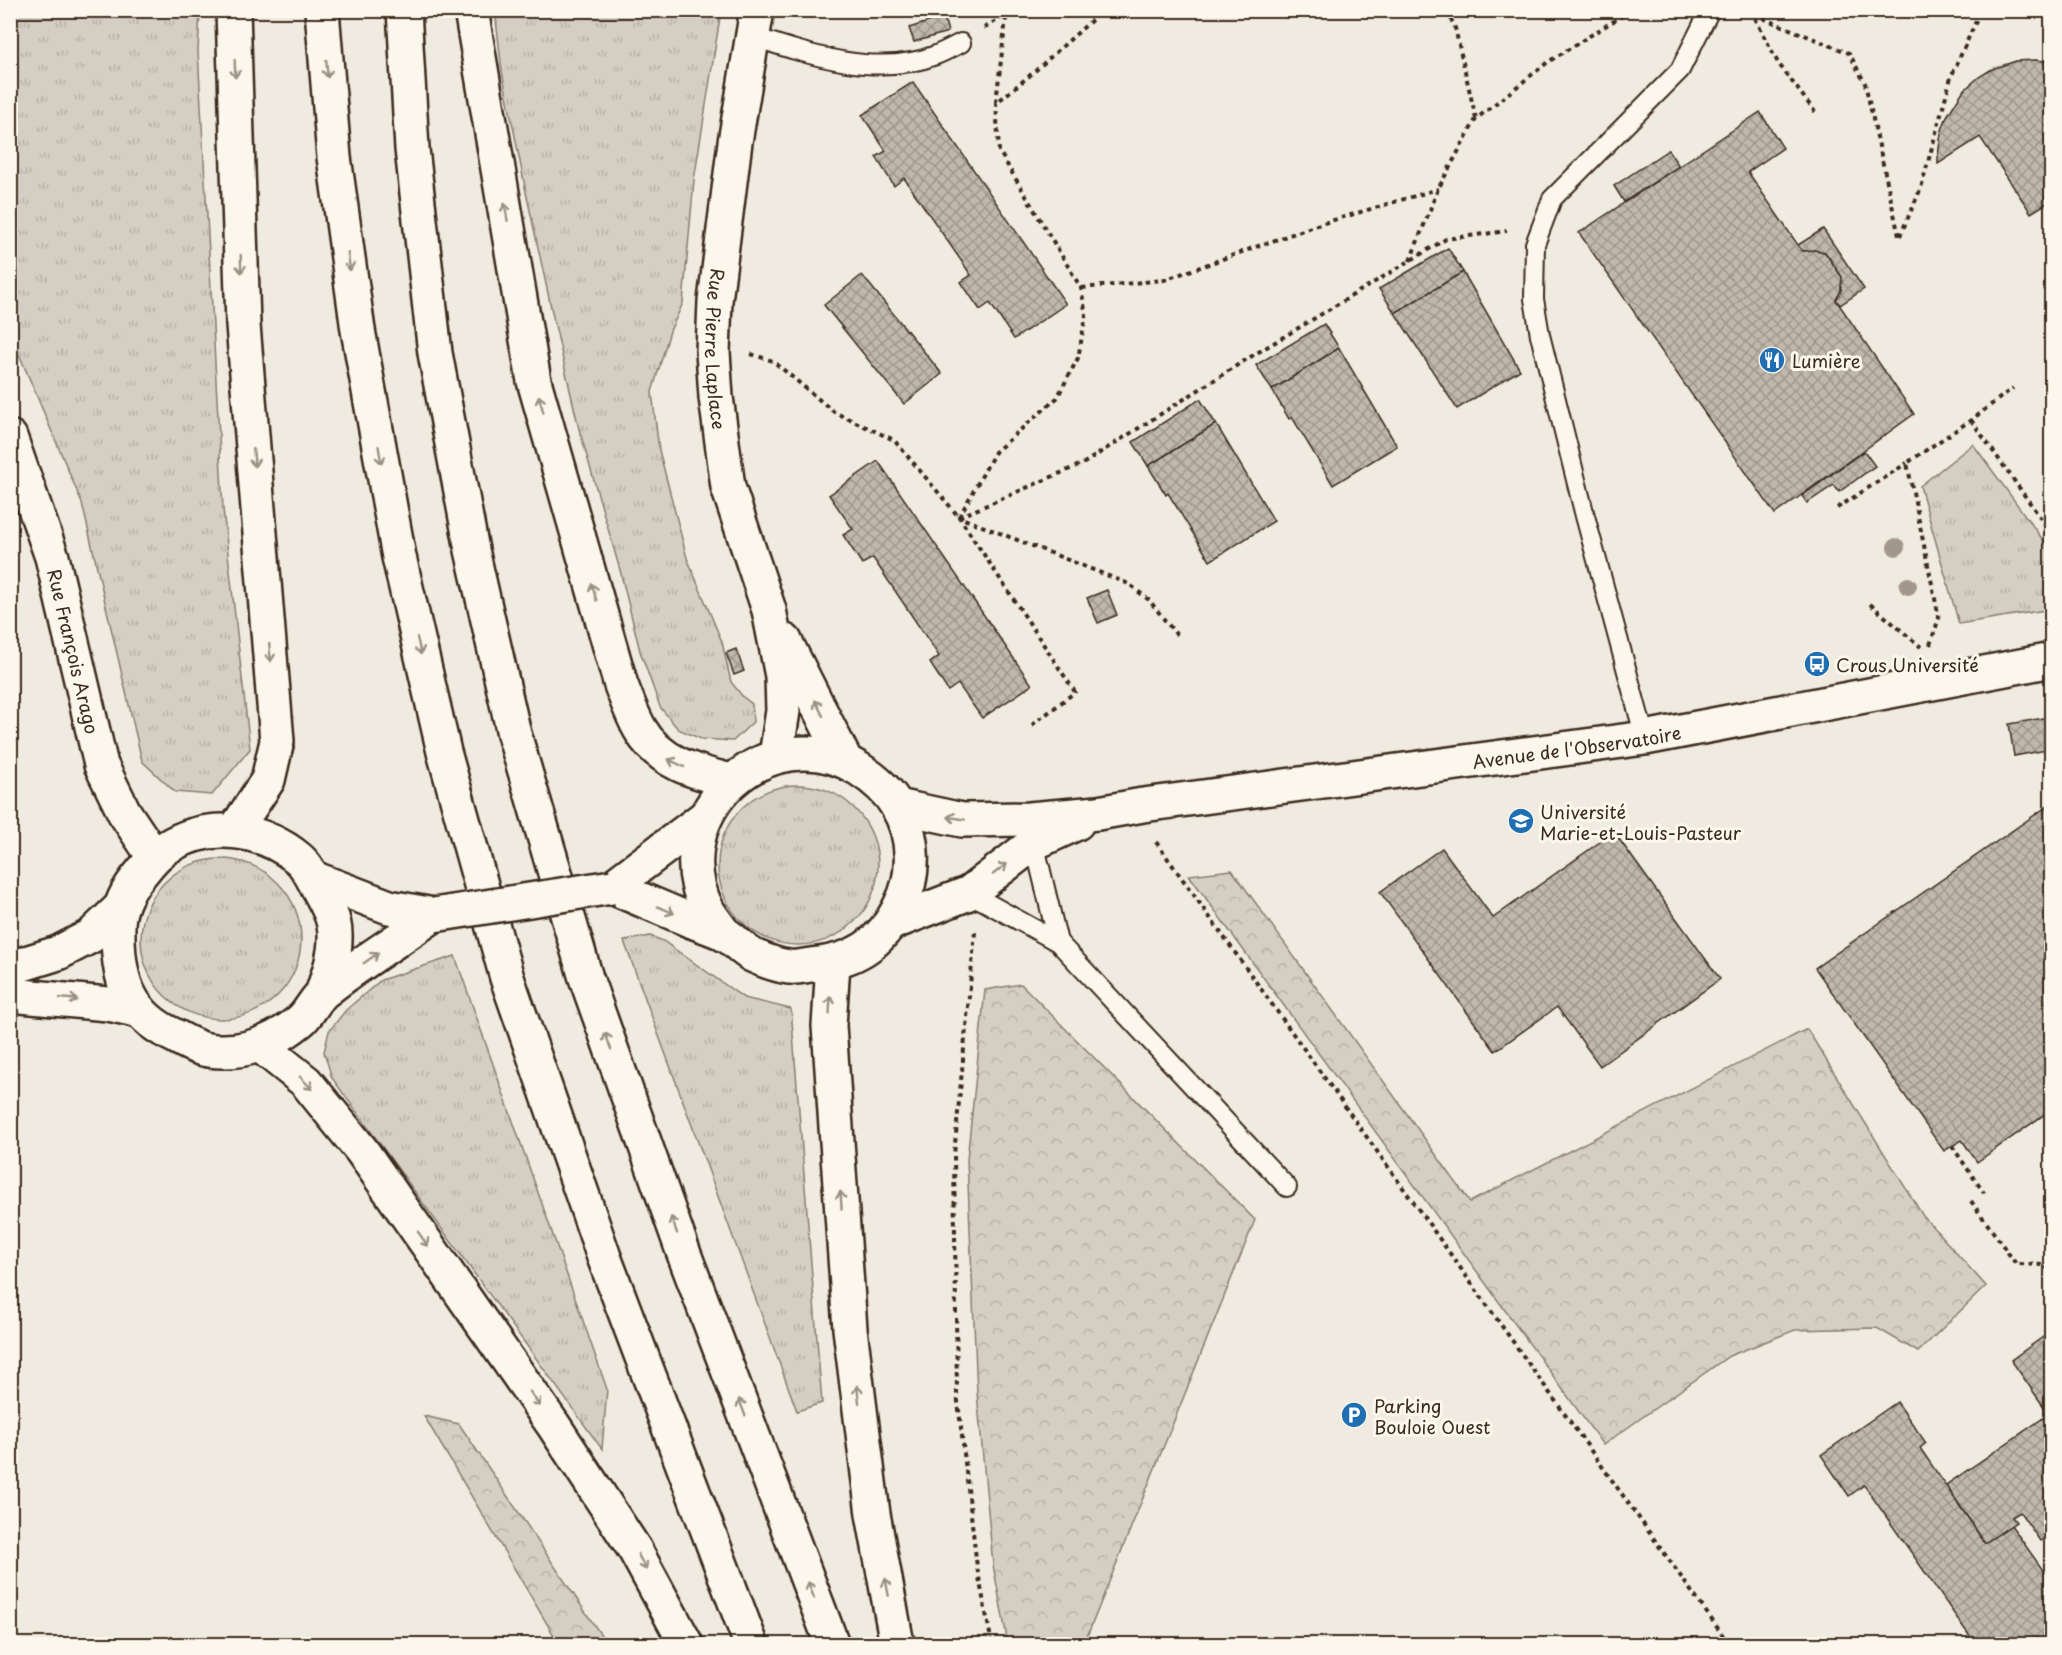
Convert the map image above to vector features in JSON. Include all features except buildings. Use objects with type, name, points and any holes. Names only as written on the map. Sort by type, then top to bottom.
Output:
[{"type":"main road","points":[[233,10],[243,325],[277,741],[268,780],[234,830]]},
{"type":"main road","points":[[322,10],[334,157],[358,330],[399,557],[444,752],[515,1000],[604,1257],[751,1644]]},
{"type":"main road","points":[[404,10],[412,149],[435,353],[472,550],[514,734],[586,978],[684,1254],[832,1644]]},
{"type":"main road","points":[[471,10],[534,381],[621,685],[640,729],[666,758],[695,772],[731,781]]},
{"type":"main road","name":"Rue Pierre Laplace","points":[[755,24],[732,165],[715,301],[713,352],[716,397],[728,487],[769,610],[782,676],[783,711],[776,756]]},
{"type":"main road","name":"Rue François Arago","points":[[10,437],[52,557],[101,765],[124,812],[154,857]]},
{"type":"main road","name":"Rue Pierre Laplace","points":[[769,610],[845,760]]},
{"type":"main road","name":"Avenue de l'Observatoire","points":[[897,806],[962,820],[1031,831],[1098,813],[1143,805],[1645,738],[2052,660]]},
{"type":"main road","points":[[612,887],[725,934],[753,956],[788,967],[833,963],[850,958],[873,943],[892,922],[905,896],[911,868],[910,838],[897,806],[875,779],[845,760],[811,753],[776,756],[752,766],[731,781],[716,797],[705,817],[697,847],[698,879],[707,908],[725,934]]},
{"type":"main road","points":[[313,878],[389,907],[434,915],[612,887],[705,817]]},
{"type":"main road","points":[[10,968],[58,953],[91,936],[118,910],[133,882],[154,857],[167,846],[199,833],[234,830],[269,839],[299,859],[313,878],[329,909],[336,933],[334,957],[323,991],[302,1020],[261,1046],[240,1050],[207,1050],[157,1027],[140,1011],[125,990],[117,954],[118,910]]},
{"type":"main road","points":[[892,922],[969,893],[1031,831]]},
{"type":"main road","points":[[323,991],[434,915]]},
{"type":"main road","points":[[833,963],[829,1026],[850,1329],[873,1514],[897,1644]]},
{"type":"main road","points":[[10,995],[108,1004],[140,1011]]},
{"type":"main road","points":[[261,1046],[306,1082],[362,1151],[554,1426],[635,1550],[686,1644]]},
{"type":"lane","points":[[1645,738],[1539,335],[1534,299],[1535,244],[1552,199],[1680,70],[1710,10]]},
{"type":"lane","points":[[755,24],[787,48],[862,64],[901,63],[934,56],[961,43]]},
{"type":"lane","points":[[1031,831],[1058,942]]},
{"type":"lane","points":[[969,893],[1058,942],[1287,1186]]},
{"type":"path","points":[[959,518],[995,452],[1057,398],[1078,358],[1086,315],[1082,288],[999,151],[996,103],[1007,10]]},
{"type":"path","points":[[996,103],[1103,10]]},
{"type":"path","points":[[1447,10],[1455,28],[1476,119]]},
{"type":"path","points":[[1410,261],[1438,189],[1476,119],[1548,62],[1631,10]]},
{"type":"path","points":[[1751,10],[1778,63],[1815,112]]},
{"type":"path","points":[[1758,10],[1766,19],[1849,53],[1865,83],[1899,236],[1921,188],[1951,77],[1981,10]]},
{"type":"path","points":[[1082,288],[1164,280],[1317,225],[1438,189]]},
{"type":"path","points":[[959,518],[1084,462],[1247,359],[1446,239],[1539,229]]},
{"type":"path","points":[[713,352],[745,353],[772,361],[834,412],[894,440],[959,518],[1075,692],[1032,725]]},
{"type":"path","points":[[1837,508],[1971,420],[2013,388]]},
{"type":"path","points":[[1971,420],[2052,534]]},
{"type":"path","points":[[1870,604],[1927,652],[1939,618],[1907,463]]},
{"type":"path","points":[[959,518],[1129,584],[1149,600],[1179,638]]},
{"type":"path","points":[[1155,840],[1729,1644]]},
{"type":"path","points":[[975,926],[954,1155],[957,1393],[977,1567],[992,1644]]},
{"type":"path","points":[[1952,1146],[1984,1193]]},
{"type":"path","points":[[1971,1201],[2016,1264],[2045,1265],[2052,1275]]},
{"type":"green space","points":[[10,11],[200,11],[198,51],[223,509],[250,749],[212,795],[175,792],[142,761],[82,503],[11,335]]},
{"type":"green space","points":[[495,11],[721,11],[694,180],[683,303],[670,331],[652,392],[659,450],[687,558],[722,642],[731,682],[752,704],[753,722],[733,741],[701,739],[678,729],[660,707],[640,651],[620,570],[579,429],[552,312],[502,71]]},
{"type":"green space","points":[[1973,444],[2051,551],[2051,609],[1959,624],[1920,486]]},
{"type":"green space","points":[[798,785],[828,792],[842,799],[854,809],[864,821],[871,835],[878,865],[871,895],[864,909],[854,921],[842,931],[828,938],[798,945],[768,938],[754,931],[742,921],[732,909],[725,895],[718,865],[725,835],[732,821],[742,809],[754,799],[768,792]]},
{"type":"green space","points":[[221,859],[252,865],[277,883],[295,908],[301,939],[295,970],[277,995],[252,1013],[221,1019],[190,1013],[165,995],[147,970],[141,939],[147,908],[165,883],[190,865]]},
{"type":"green space","points":[[1232,870],[1470,1202],[1807,1029],[1923,1216],[1986,1286],[1918,1352],[1877,1328],[1795,1330],[1729,1356],[1603,1445],[1189,875]]},
{"type":"green space","points":[[650,936],[663,941],[744,998],[791,1009],[822,1403],[797,1411],[624,941]]},
{"type":"green space","points":[[455,956],[607,1389],[602,1449],[332,1078],[324,1052],[329,1031],[346,1010],[381,980]]},
{"type":"green space","points":[[1021,984],[1255,1220],[1084,1644],[1008,1644],[993,1565],[977,1393],[967,1160],[985,990]]},
{"type":"green space","points":[[424,1416],[459,1424],[607,1644],[559,1644]]},
{"type":"place","name":"Lumière","points":[[1772,360]]},
{"type":"place","name":"Crous Université","points":[[1817,664]]},
{"type":"place","name":"Université Marie-et-Louis-Pasteur","points":[[1521,821]]},
{"type":"place","name":"Parking Bouloie Ouest","points":[[1354,1415]]}]
